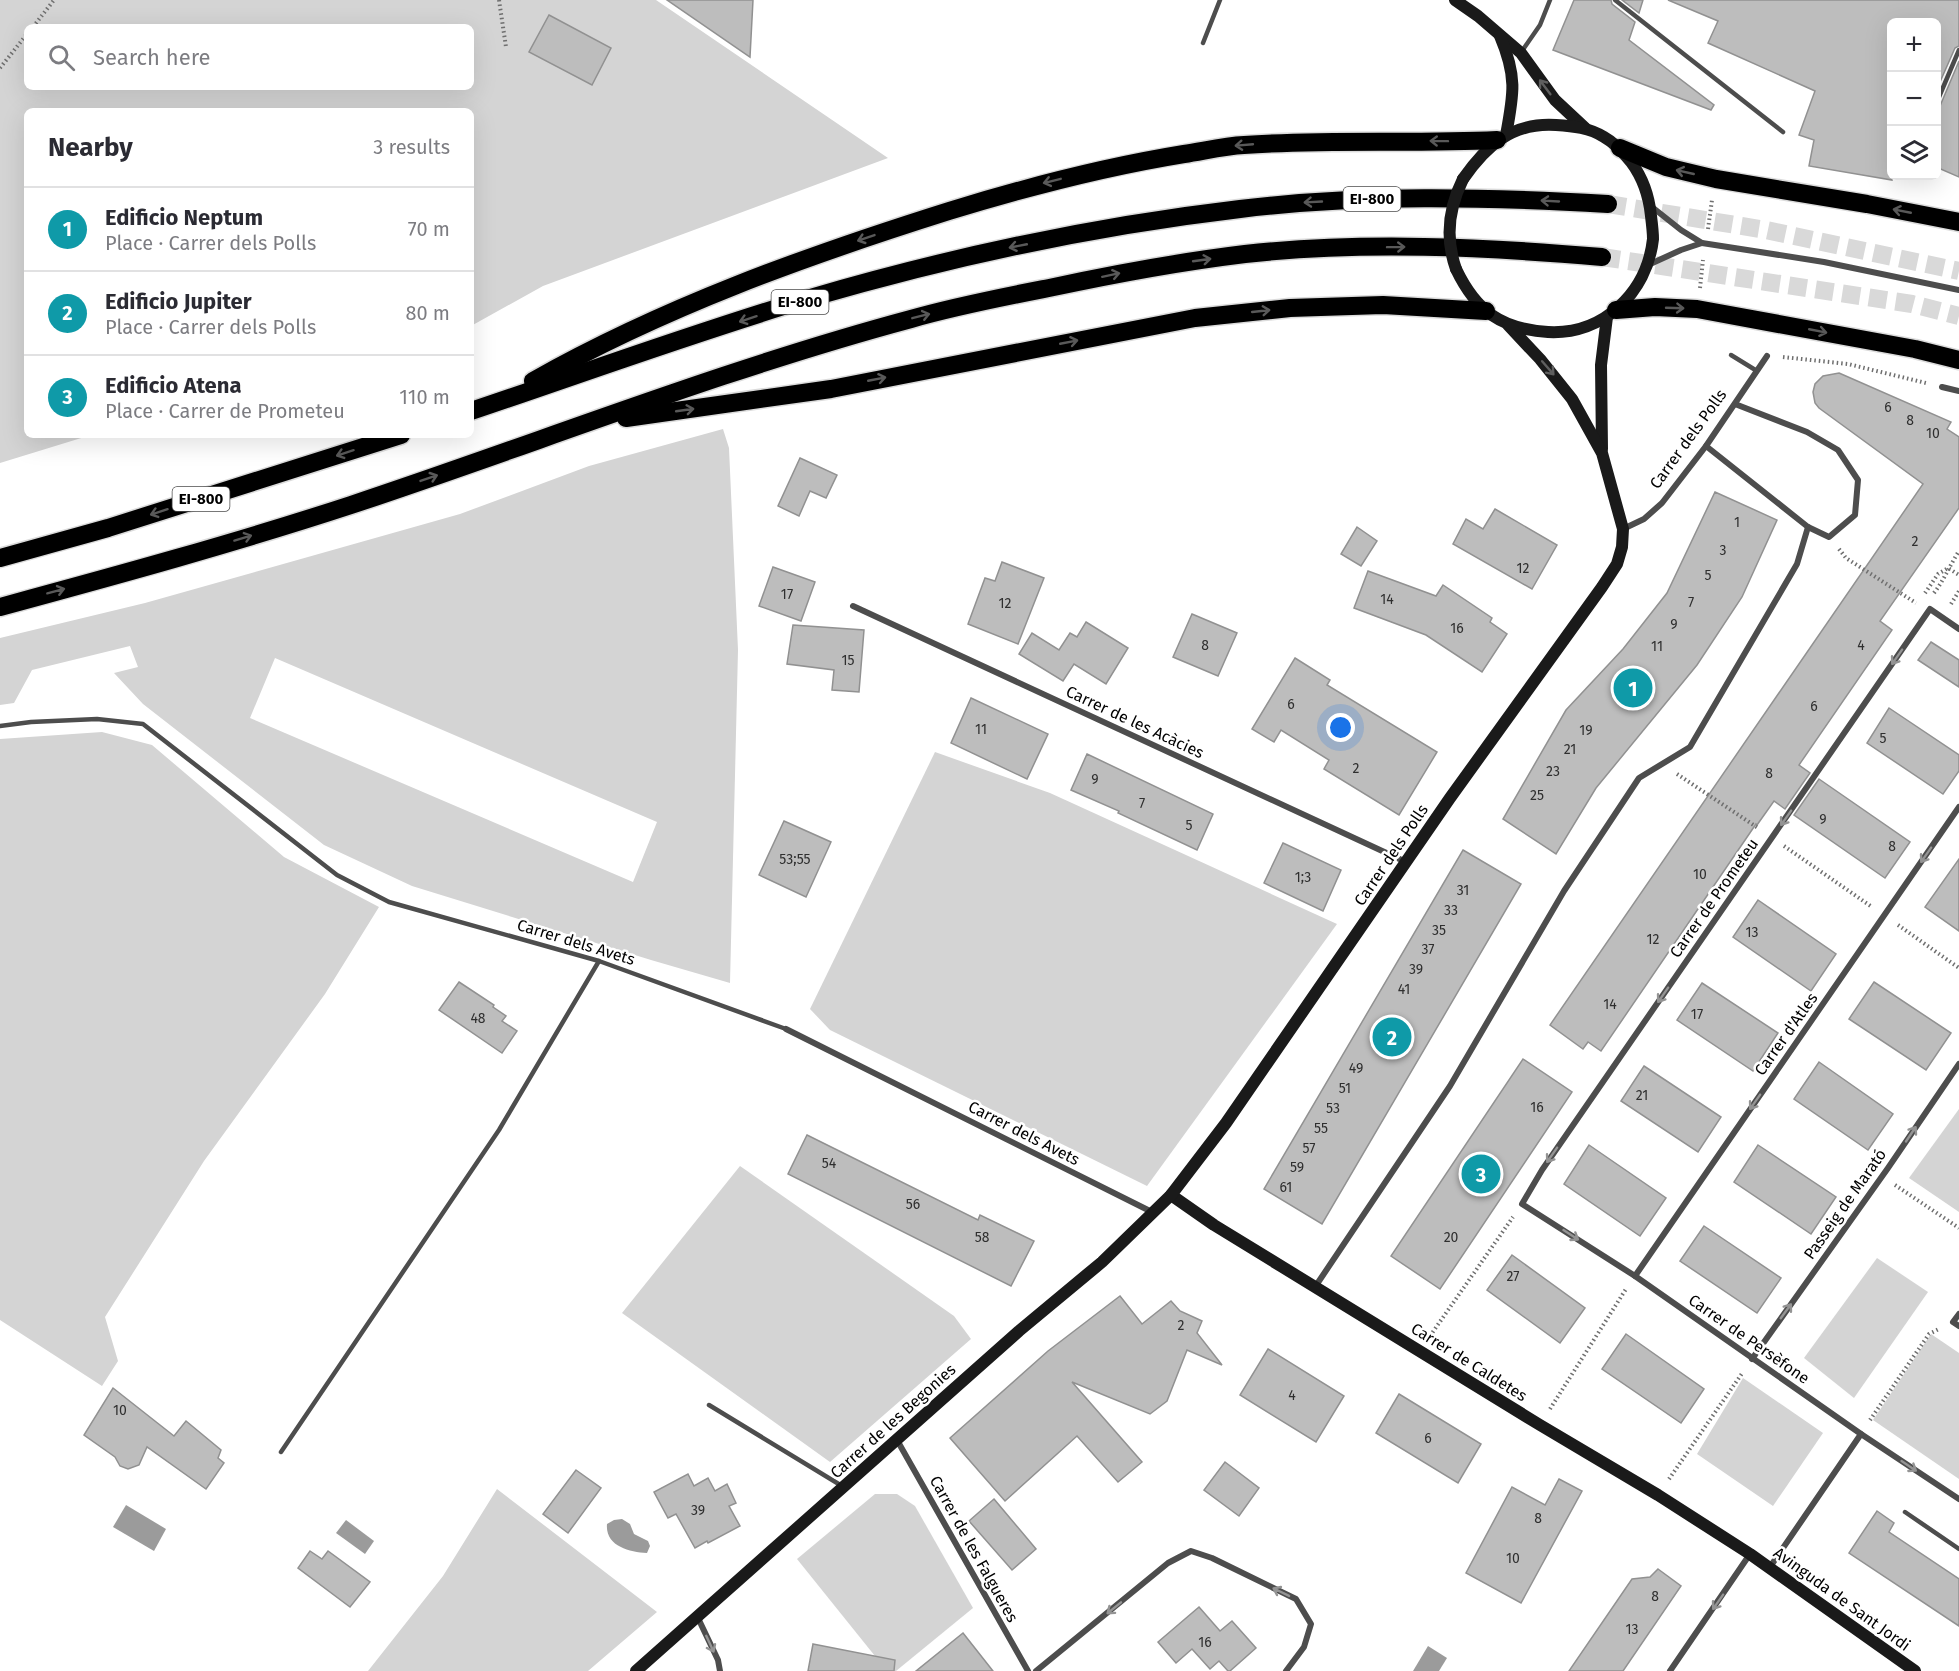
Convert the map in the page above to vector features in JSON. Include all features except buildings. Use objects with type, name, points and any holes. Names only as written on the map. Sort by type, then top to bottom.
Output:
[{"type":"highway","points":[[493,404],[577,356],[672,311],[831,250],[1023,188],[1126,163],[1243,145],[1502,137]]},
{"type":"highway","points":[[1620,148],[1666,167],[1716,179],[1959,222]]},
{"type":"highway","name":"EI-800","points":[[474,410],[809,299],[993,252],[1137,223],[1262,207],[1398,198],[1505,198],[1608,204]]},
{"type":"highway","points":[[0,607],[187,556],[350,505],[687,388],[818,345],[915,317],[1144,268],[1247,254],[1321,249],[1411,247],[1503,249],[1602,257]]},
{"type":"highway","points":[[585,424],[831,389],[1195,318],[1290,308],[1383,305],[1486,311]]},
{"type":"highway","points":[[1612,313],[1655,307],[1697,309],[1915,349],[1959,360]]},
{"type":"highway","name":"EI-800","points":[[0,558],[108,528],[392,438]]},
{"type":"street","points":[[1455,0],[1521,53],[1555,100],[1586,129]]},
{"type":"street","points":[[1498,33],[1510,60],[1513,94],[1502,137]]},
{"type":"street","points":[[1551,124],[1586,129],[1604,136],[1620,148],[1635,167],[1645,186],[1650,206],[1653,237],[1648,265],[1638,286],[1628,299],[1612,313],[1569,331],[1532,330],[1508,326],[1486,311],[1463,285],[1456,269],[1449,241],[1448,222],[1452,204],[1462,179],[1480,155],[1502,137],[1531,127],[1551,124]]},
{"type":"street","points":[[1650,206],[1702,243],[1824,262],[1959,290]]},
{"type":"street","points":[[1648,265],[1702,243]]},
{"type":"street","name":"Carrer dels Polls","points":[[1602,453],[1601,365],[1612,313]]},
{"type":"street","name":"Carrer dels Polls","points":[[1172,1195],[1227,1123],[1450,798],[1617,564],[1622,547],[1623,529],[1602,453],[1572,399],[1540,359],[1508,326]]},
{"type":"street","name":"Carrer dels Polls","points":[[1623,529],[1644,519],[1662,503],[1706,446],[1767,356]]},
{"type":"street","points":[[1942,387],[1959,391]]},
{"type":"street","points":[[1706,446],[1808,527],[1829,537],[1855,515],[1858,480],[1838,450],[1807,432],[1735,404]]},
{"type":"street","points":[[1315,1287],[1450,1086],[1564,891],[1626,796],[1639,778],[1690,747],[1797,564],[1808,527]]},
{"type":"street","name":"Carrer de les Acàcies","points":[[853,606],[1407,863]]},
{"type":"street","points":[[1930,609],[1959,628]]},
{"type":"street","name":"Carrer de Prometeu","points":[[1522,1204],[1548,1160],[1930,609]]},
{"type":"street","name":"Carrer d'Atles","points":[[1635,1276],[1959,807]]},
{"type":"street","name":"Carrer dels Avets","points":[[786,1029],[1154,1213]]},
{"type":"street","name":"Passeig de Marató","points":[[1752,1359],[1959,1064]]},
{"type":"street","name":"Carrer de Caldetes","points":[[1172,1195],[1214,1225],[1658,1495],[1750,1554]]},
{"type":"street","name":"Carrer de les Begonies","points":[[636,1671],[1019,1331],[1102,1262],[1172,1195]]},
{"type":"street","name":"Carrer de Persèfone","points":[[1522,1204],[1635,1276],[1752,1359],[1959,1499]]},
{"type":"street","points":[[1956,1324],[1959,1314]]},
{"type":"street","points":[[1770,1567],[1861,1434]]},
{"type":"street","name":"Carrer de les Falgueres","points":[[897,1440],[1028,1671]]},
{"type":"street","points":[[1036,1671],[1168,1563],[1191,1551],[1212,1558],[1296,1599],[1311,1624],[1304,1647],[1286,1671]]},
{"type":"street","points":[[1670,1671],[1750,1554]]},
{"type":"street","name":"Avinguda de Sant Jordi","points":[[1750,1554],[1915,1671]]},
{"type":"street","points":[[698,1618],[718,1660],[720,1671]]},
{"type":"lane","points":[[1203,43],[1220,0]]},
{"type":"lane","points":[[1521,53],[1540,25],[1550,0]]},
{"type":"lane","points":[[1615,0],[1783,132]]},
{"type":"lane","points":[[1941,92],[1959,50]]},
{"type":"lane","points":[[1731,356],[1757,371]]},
{"type":"lane","name":"Carrer dels Avets","points":[[0,726],[97,719],[143,723],[337,874],[389,902],[599,962],[786,1029]]},
{"type":"lane","points":[[281,1452],[499,1130],[599,962]]},
{"type":"lane","points":[[709,1405],[844,1487]]},
{"type":"lane","points":[[1905,1512],[1959,1549]]},
{"type":"path","points":[[35,24],[54,0]]},
{"type":"path","points":[[498,0],[506,47]]},
{"type":"path","points":[[0,68],[24,38]]},
{"type":"path","points":[[1767,356],[1848,364],[1942,387]]},
{"type":"path","points":[[1829,537],[1846,558],[1917,604],[1930,609]]},
{"type":"path","points":[[1940,586],[1959,551]]},
{"type":"path","points":[[1917,604],[1938,574],[1948,568]]},
{"type":"path","points":[[1948,568],[1959,575]]},
{"type":"path","points":[[1955,597],[1959,591]]},
{"type":"path","points":[[1662,764],[1772,837],[1959,968]]},
{"type":"path","points":[[1882,1176],[1959,1228]]},
{"type":"path","points":[[1419,1350],[1522,1204]]},
{"type":"path","points":[[1540,1425],[1635,1276]]},
{"type":"path","points":[[1861,1434],[1929,1334],[1956,1324]]},
{"type":"path","points":[[1658,1495],[1752,1359]]},
{"type":"shaded area","points":[[0,0],[656,0],[888,158],[543,286],[474,324],[474,108],[24,108],[24,438],[81,438],[0,463]]},
{"type":"shaded area","points":[[723,429],[729,448],[738,650],[730,983],[412,886],[324,845],[143,704],[114,673],[138,667],[130,646],[32,670],[14,703],[0,705],[0,638],[145,603],[460,514],[589,466]],"holes":[[[275,658],[657,822],[633,882],[250,718]]]},
{"type":"shaded area","points":[[102,732],[152,745],[284,857],[379,907],[325,994],[204,1161],[105,1317],[118,1361],[102,1386],[0,1320],[0,739]]},
{"type":"shaded area","points":[[935,752],[1050,793],[1337,924],[1147,1186],[830,1030],[810,1009]]},
{"type":"shaded area","points":[[1959,1109],[1959,1212],[1909,1178]]},
{"type":"shaded area","points":[[740,1166],[954,1316],[971,1339],[830,1462],[622,1313]]},
{"type":"shaded area","points":[[1877,1258],[1928,1292],[1854,1398],[1804,1358]]},
{"type":"shaded area","points":[[1931,1334],[1959,1353],[1959,1479],[1873,1420]]},
{"type":"shaded area","points":[[1743,1378],[1823,1433],[1773,1506],[1697,1454]]},
{"type":"shaded area","points":[[497,1489],[657,1612],[588,1671],[368,1671],[443,1576]]},
{"type":"shaded area","points":[[875,1494],[897,1494],[915,1506],[973,1608],[896,1671],[887,1671],[797,1559]]},
{"type":"shaded area","points":[[126,1505],[166,1529],[154,1551],[113,1527]]},
{"type":"shaded area","points":[[622,1519],[630,1524],[634,1534],[648,1541],[650,1546],[647,1553],[626,1549],[614,1543],[610,1538],[607,1524]]},
{"type":"shaded area","points":[[346,1520],[374,1541],[365,1554],[336,1533]]},
{"type":"shaded area","points":[[1428,1646],[1447,1658],[1439,1671],[1413,1671]]},
{"type":"tunnel","points":[[1608,204],[1766,230],[1959,271]]},
{"type":"tunnel","points":[[1602,257],[1912,304],[1959,316]]},
{"type":"place","name":"Edificio Neptum","points":[[1633,688]]},
{"type":"place","name":"Edificio Jupiter","points":[[1392,1037]]},
{"type":"place","name":"Edificio Atena","points":[[1481,1174]]}]
